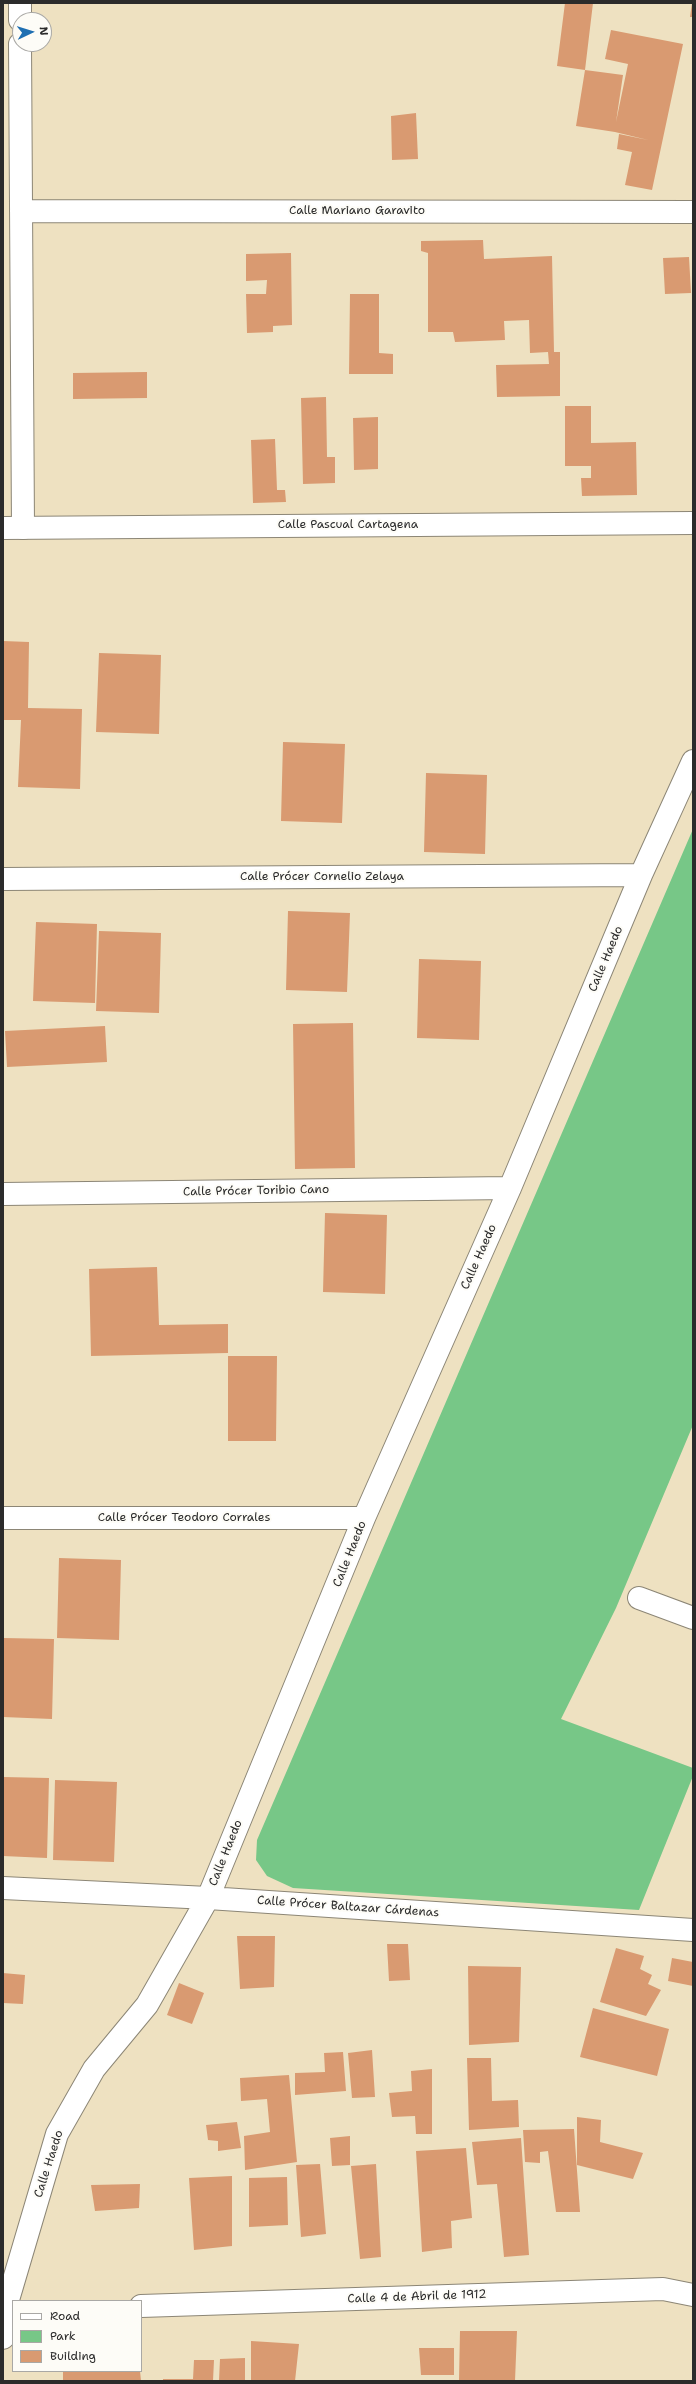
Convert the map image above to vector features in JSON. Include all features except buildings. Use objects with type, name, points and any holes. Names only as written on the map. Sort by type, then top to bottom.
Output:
[{"type":"street","points":[[13,528],[20,211],[20,52]]},
{"type":"street","name":"Calle Mariano Garavito","points":[[20,211],[693,212]]},
{"type":"street","name":"Calle Pascual Cartagena","points":[[13,528],[693,523]]},
{"type":"street","name":"Calle Haedo","points":[[3,2338],[7,2310],[57,2134],[94,2069],[146,2005],[208,1898],[364,1518],[510,1188],[641,875],[693,761]]},
{"type":"street","name":"Calle Prócer Cornelio Zelaya","points":[[3,879],[641,875]]},
{"type":"street","name":"Calle Prócer Toribio Cano","points":[[3,1194],[510,1188]]},
{"type":"street","name":"Calle Prócer Teodoro Corrales","points":[[3,1518],[364,1518]]},
{"type":"street","points":[[639,1598],[693,1618]]},
{"type":"street","name":"Calle Prócer Baltazar Cárdenas","points":[[3,1888],[208,1898],[693,1930]]},
{"type":"street","name":"Calle 4 de Abril de 1912","points":[[142,2306],[663,2289],[693,2295]]},
{"type":"green space","points":[[693,829],[693,1425],[616,1608],[561,1719],[693,1768],[693,1776],[639,1910],[293,1888],[267,1876],[256,1860],[257,1840]]}]
